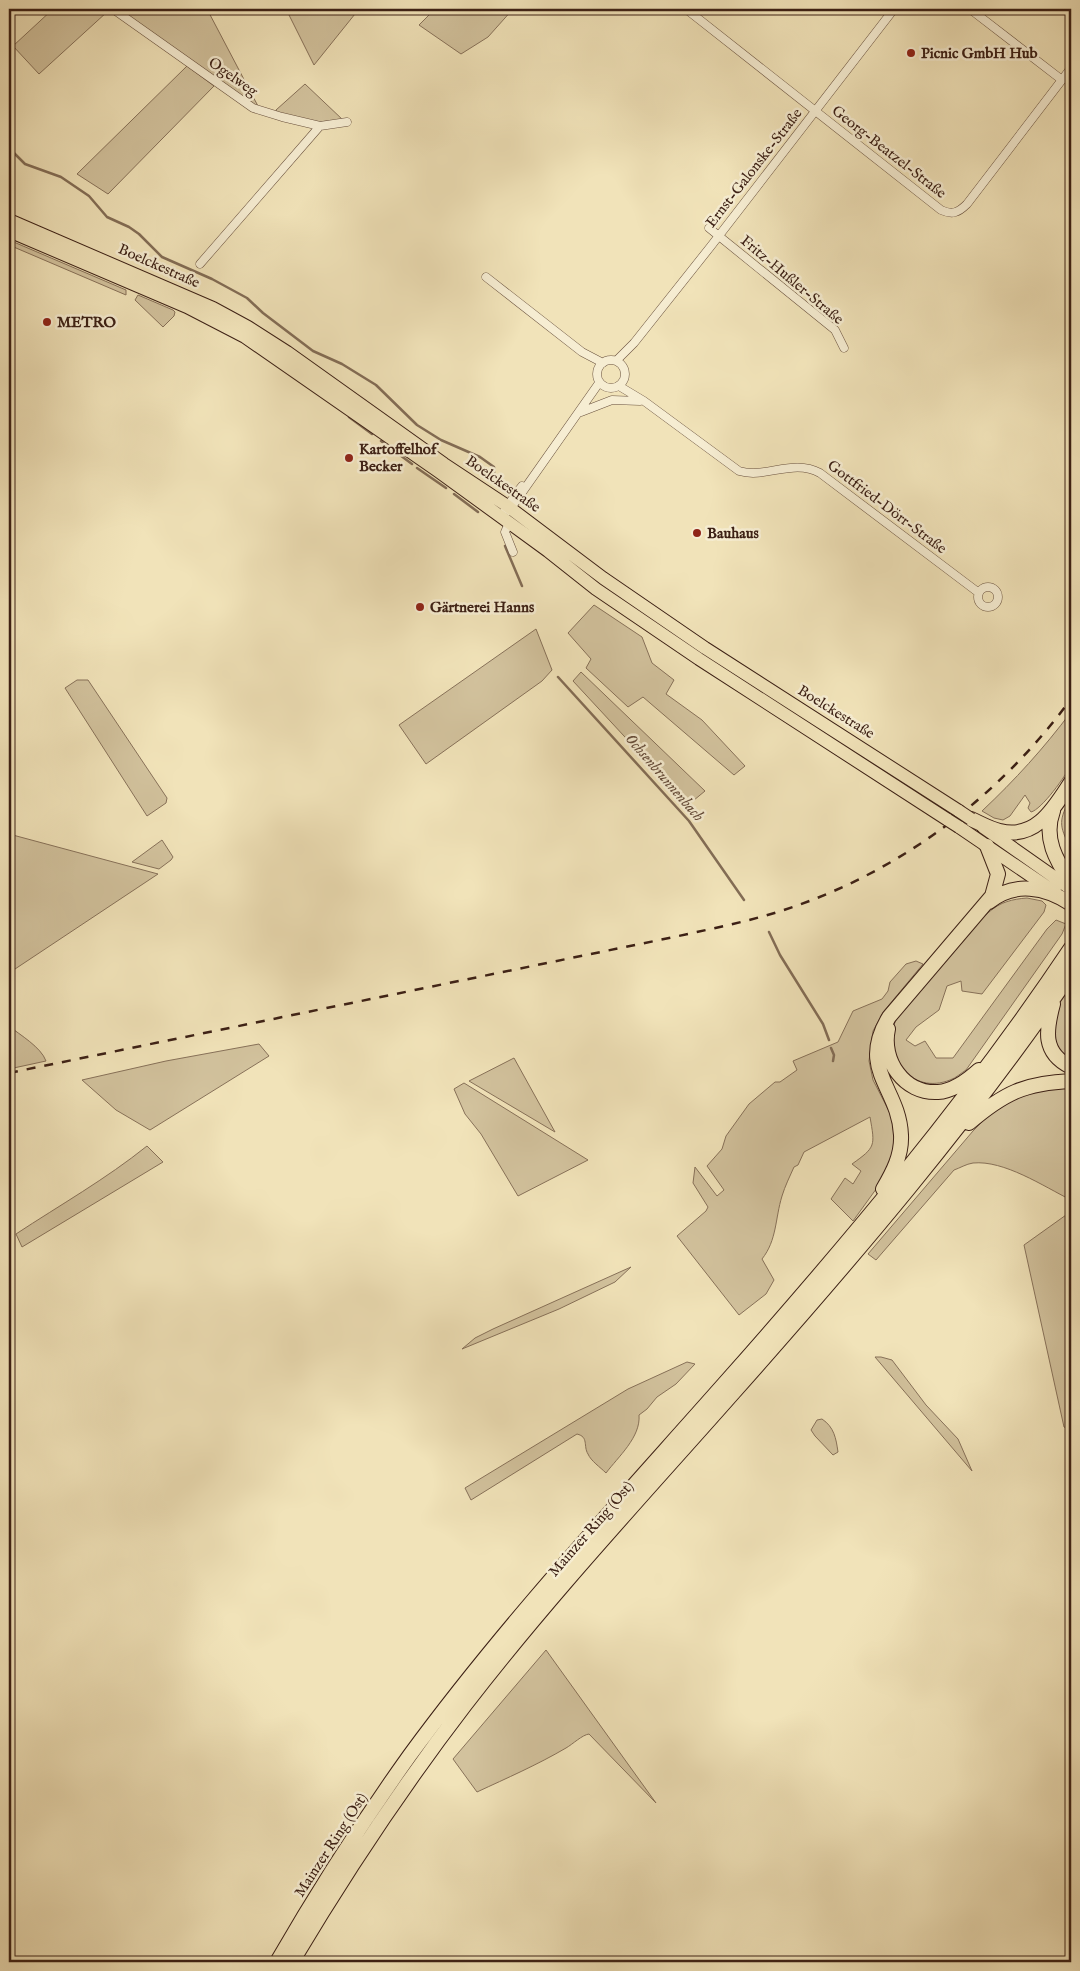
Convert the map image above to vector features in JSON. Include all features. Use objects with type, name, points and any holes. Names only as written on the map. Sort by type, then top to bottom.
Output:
[{"type":"highway","points":[[971,819],[998,831],[1020,832],[1035,826],[1054,808],[1071,782]]},
{"type":"highway","points":[[1054,808],[1049,826],[1051,846],[1057,861],[1071,883]]},
{"type":"highway","points":[[862,1224],[892,1175],[902,1136],[898,1117],[881,1078],[876,1059],[881,1032],[888,1017],[988,903],[996,889],[998,874],[988,846]]},
{"type":"highway","points":[[988,903],[1000,894],[1013,889],[1030,889],[1058,895],[1071,904]]},
{"type":"highway","points":[[862,1224],[937,1133],[1007,1040],[1071,948]]},
{"type":"highway","points":[[948,1142],[1071,973]]},
{"type":"highway","points":[[1055,996],[1048,1022],[1047,1034],[1049,1044],[1060,1060],[1071,1067]]},
{"type":"highway","points":[[900,1003],[889,1026],[886,1044],[888,1054],[895,1071],[901,1078],[921,1090],[938,1092],[956,1086],[977,1072],[1007,1040]]},
{"type":"highway","points":[[948,1142],[996,1101],[1017,1090],[1040,1084],[1071,1081]]},
{"type":"highway","name":"Mainzer Ring (Ost)","points":[[305,1940],[367,1840],[421,1763],[514,1643],[630,1508],[856,1252],[948,1142]]},
{"type":"highway","name":"Mainzer Ring (Ost)","points":[[277,1962],[357,1833],[410,1755],[450,1703],[561,1567],[726,1382],[862,1224]]},
{"type":"highway","points":[[292,1962],[305,1940]]},
{"type":"highway","points":[[297,1962],[305,1940]]},
{"type":"main road","name":"Boelckestraße","points":[[9,220],[213,308],[287,352],[444,464],[596,589],[988,846],[1058,895]]},
{"type":"main road","name":"Boelckestraße","points":[[9,231],[188,307],[245,337],[705,648],[971,819],[1071,890]]},
{"type":"street","name":"Ogelweg","points":[[113,9],[253,108],[320,126]]},
{"type":"street","name":"Georg-Beatzel-Straße","points":[[686,9],[941,210],[949,214],[956,213],[966,204],[1071,68]]},
{"type":"street","name":"Ernst-Galonske-Straße","points":[[619,364],[894,9]]},
{"type":"street","points":[[970,9],[1062,80]]},
{"type":"street","points":[[200,264],[320,126],[347,122]]},
{"type":"street","name":"Fritz-Hußler-Straße","points":[[709,228],[835,330],[844,348]]},
{"type":"street","points":[[486,277],[600,366]]},
{"type":"street","points":[[611,360],[619,364],[625,373],[621,383],[610,389],[602,385],[596,374],[600,366],[611,360]]},
{"type":"street","name":"Gottfried-Dörr-Straße","points":[[621,383],[739,471],[755,473],[806,467],[820,473],[978,593]]},
{"type":"street","points":[[513,552],[505,532],[507,514],[530,479],[602,385]]},
{"type":"street","points":[[580,413],[612,400],[644,401]]},
{"type":"shaded area","points":[[53,9],[103,9],[107,12],[39,74],[13,46]]},
{"type":"shaded area","points":[[117,9],[207,9],[259,108]]},
{"type":"shaded area","points":[[286,9],[359,9],[314,65]]},
{"type":"shaded area","points":[[435,9],[513,9],[488,37],[461,54],[419,25]]},
{"type":"shaded area","points":[[187,66],[214,86],[108,194],[77,174]]},
{"type":"shaded area","points":[[305,84],[343,120],[317,122],[277,113],[276,110]]},
{"type":"shaded area","points":[[9,240],[126,290],[126,295],[9,245]]},
{"type":"shaded area","points":[[138,295],[173,310],[175,312],[174,316],[163,327],[135,300]]},
{"type":"shaded area","points":[[594,605],[642,637],[652,663],[674,680],[666,694],[702,720],[745,766],[734,775],[643,697],[628,707],[586,668],[591,659],[568,633]]},
{"type":"shaded area","points":[[536,629],[552,670],[542,681],[426,764],[399,725]]},
{"type":"shaded area","points":[[581,672],[705,791],[688,805],[573,681]]},
{"type":"shaded area","points":[[77,680],[88,680],[167,798],[166,803],[147,816],[65,688]]},
{"type":"shaded area","points":[[1071,712],[1071,764],[1047,799],[1031,812],[1028,808],[1030,803],[1025,795],[1010,816],[1003,820],[994,818],[982,811],[1029,763]]},
{"type":"shaded area","points":[[1071,796],[1071,849],[1062,828],[1062,817]]},
{"type":"shaded area","points":[[9,834],[158,874],[9,973]]},
{"type":"shaded area","points":[[162,840],[173,857],[159,869],[132,862]]},
{"type":"shaded area","points":[[1027,898],[1042,901],[1046,905],[1044,912],[982,994],[962,991],[961,981],[947,986],[939,1010],[916,1027],[906,1040],[915,1046],[925,1041],[936,1058],[953,1058],[1047,929],[1056,920],[1066,924],[1062,934],[966,1070],[952,1079],[936,1083],[912,1078],[903,1070],[893,1048],[892,1035],[899,1013],[925,981],[985,915],[1002,903]]},
{"type":"shaded area","points":[[916,961],[923,964],[884,1011],[873,1031],[869,1061],[873,1080],[891,1115],[896,1147],[887,1174],[853,1221],[831,1199],[845,1178],[853,1184],[861,1171],[852,1164],[866,1154],[872,1145],[873,1134],[870,1117],[804,1152],[798,1165],[794,1167],[785,1189],[773,1237],[762,1259],[774,1280],[766,1294],[739,1315],[677,1236],[706,1211],[708,1207],[693,1183],[695,1167],[717,1196],[724,1190],[707,1166],[722,1149],[726,1136],[749,1104],[775,1082],[780,1082],[797,1070],[793,1061],[838,1042],[853,1011],[882,999],[888,991],[890,982],[906,964]]},
{"type":"shaded area","points":[[1071,987],[1071,1060],[1064,1056],[1052,1041],[1056,1008]]},
{"type":"shaded area","points":[[9,1026],[35,1046],[46,1061],[9,1069]]},
{"type":"shaded area","points":[[259,1044],[269,1056],[150,1130],[116,1110],[82,1080],[166,1061]]},
{"type":"shaded area","points":[[514,1058],[555,1132],[469,1081]]},
{"type":"shaded area","points":[[464,1083],[588,1160],[518,1196],[481,1134],[465,1114],[454,1089]]},
{"type":"shaded area","points":[[1071,1084],[1071,1200],[1036,1181],[1010,1170],[985,1163],[973,1163],[954,1170],[876,1260],[868,1254],[973,1131],[994,1110],[1015,1096]]},
{"type":"shaded area","points":[[147,1146],[163,1162],[22,1247],[16,1234],[99,1181]]},
{"type":"shaded area","points":[[1066,1215],[1071,1218],[1071,1430],[1064,1427],[1024,1245]]},
{"type":"shaded area","points":[[631,1267],[615,1282],[559,1309],[462,1349],[475,1338],[493,1329]]},
{"type":"shaded area","points":[[875,1357],[892,1360],[926,1405],[958,1439],[972,1471]]},
{"type":"shaded area","points":[[687,1362],[695,1364],[676,1384],[657,1397],[639,1415],[639,1423],[633,1439],[606,1473],[591,1459],[583,1437],[577,1434],[471,1500],[465,1488],[628,1389]]},
{"type":"shaded area","points":[[822,1419],[832,1429],[835,1438],[838,1452],[833,1455],[811,1430],[817,1420]]},
{"type":"shaded area","points":[[546,1650],[656,1803],[589,1734],[544,1760],[477,1792],[453,1759]]},
{"type":"waterway","points":[[9,148],[25,164],[61,177],[89,196],[107,217],[139,234],[162,257],[212,279],[247,298],[263,313],[313,351],[342,364],[376,385],[417,425],[441,440],[480,457],[494,467],[494,479]]},
{"type":"waterway","name":"Ochsenbrunnenbach","points":[[349,417],[372,434]]},
{"type":"waterway","name":"Ochsenbrunnenbach","points":[[381,441],[412,464]]},
{"type":"waterway","name":"Ochsenbrunnenbach","points":[[417,468],[446,488]]},
{"type":"waterway","name":"Ochsenbrunnenbach","points":[[454,494],[478,512]]},
{"type":"waterway","name":"Ochsenbrunnenbach","points":[[505,546],[522,586]]},
{"type":"waterway","name":"Ochsenbrunnenbach","points":[[558,677],[689,821],[744,900]]},
{"type":"waterway","name":"Ochsenbrunnenbach","points":[[769,932],[780,955],[823,1024],[829,1040]]},
{"type":"waterway","name":"Ochsenbrunnenbach","points":[[831,1048],[834,1055],[833,1061]]},
{"type":"railway","points":[[9,1073],[674,937],[781,911],[824,895],[866,876],[943,828],[978,800],[1011,769],[1071,699]]},
{"type":"place","name":"Picnic GmbH Hub","points":[[911,53]]},
{"type":"place","name":"METRO","points":[[47,322]]},
{"type":"place","name":"Kartoffelhof Becker","points":[[349,458]]},
{"type":"place","name":"Bauhaus","points":[[697,533]]},
{"type":"place","name":"Gärtnerei Hanns","points":[[420,607]]}]
